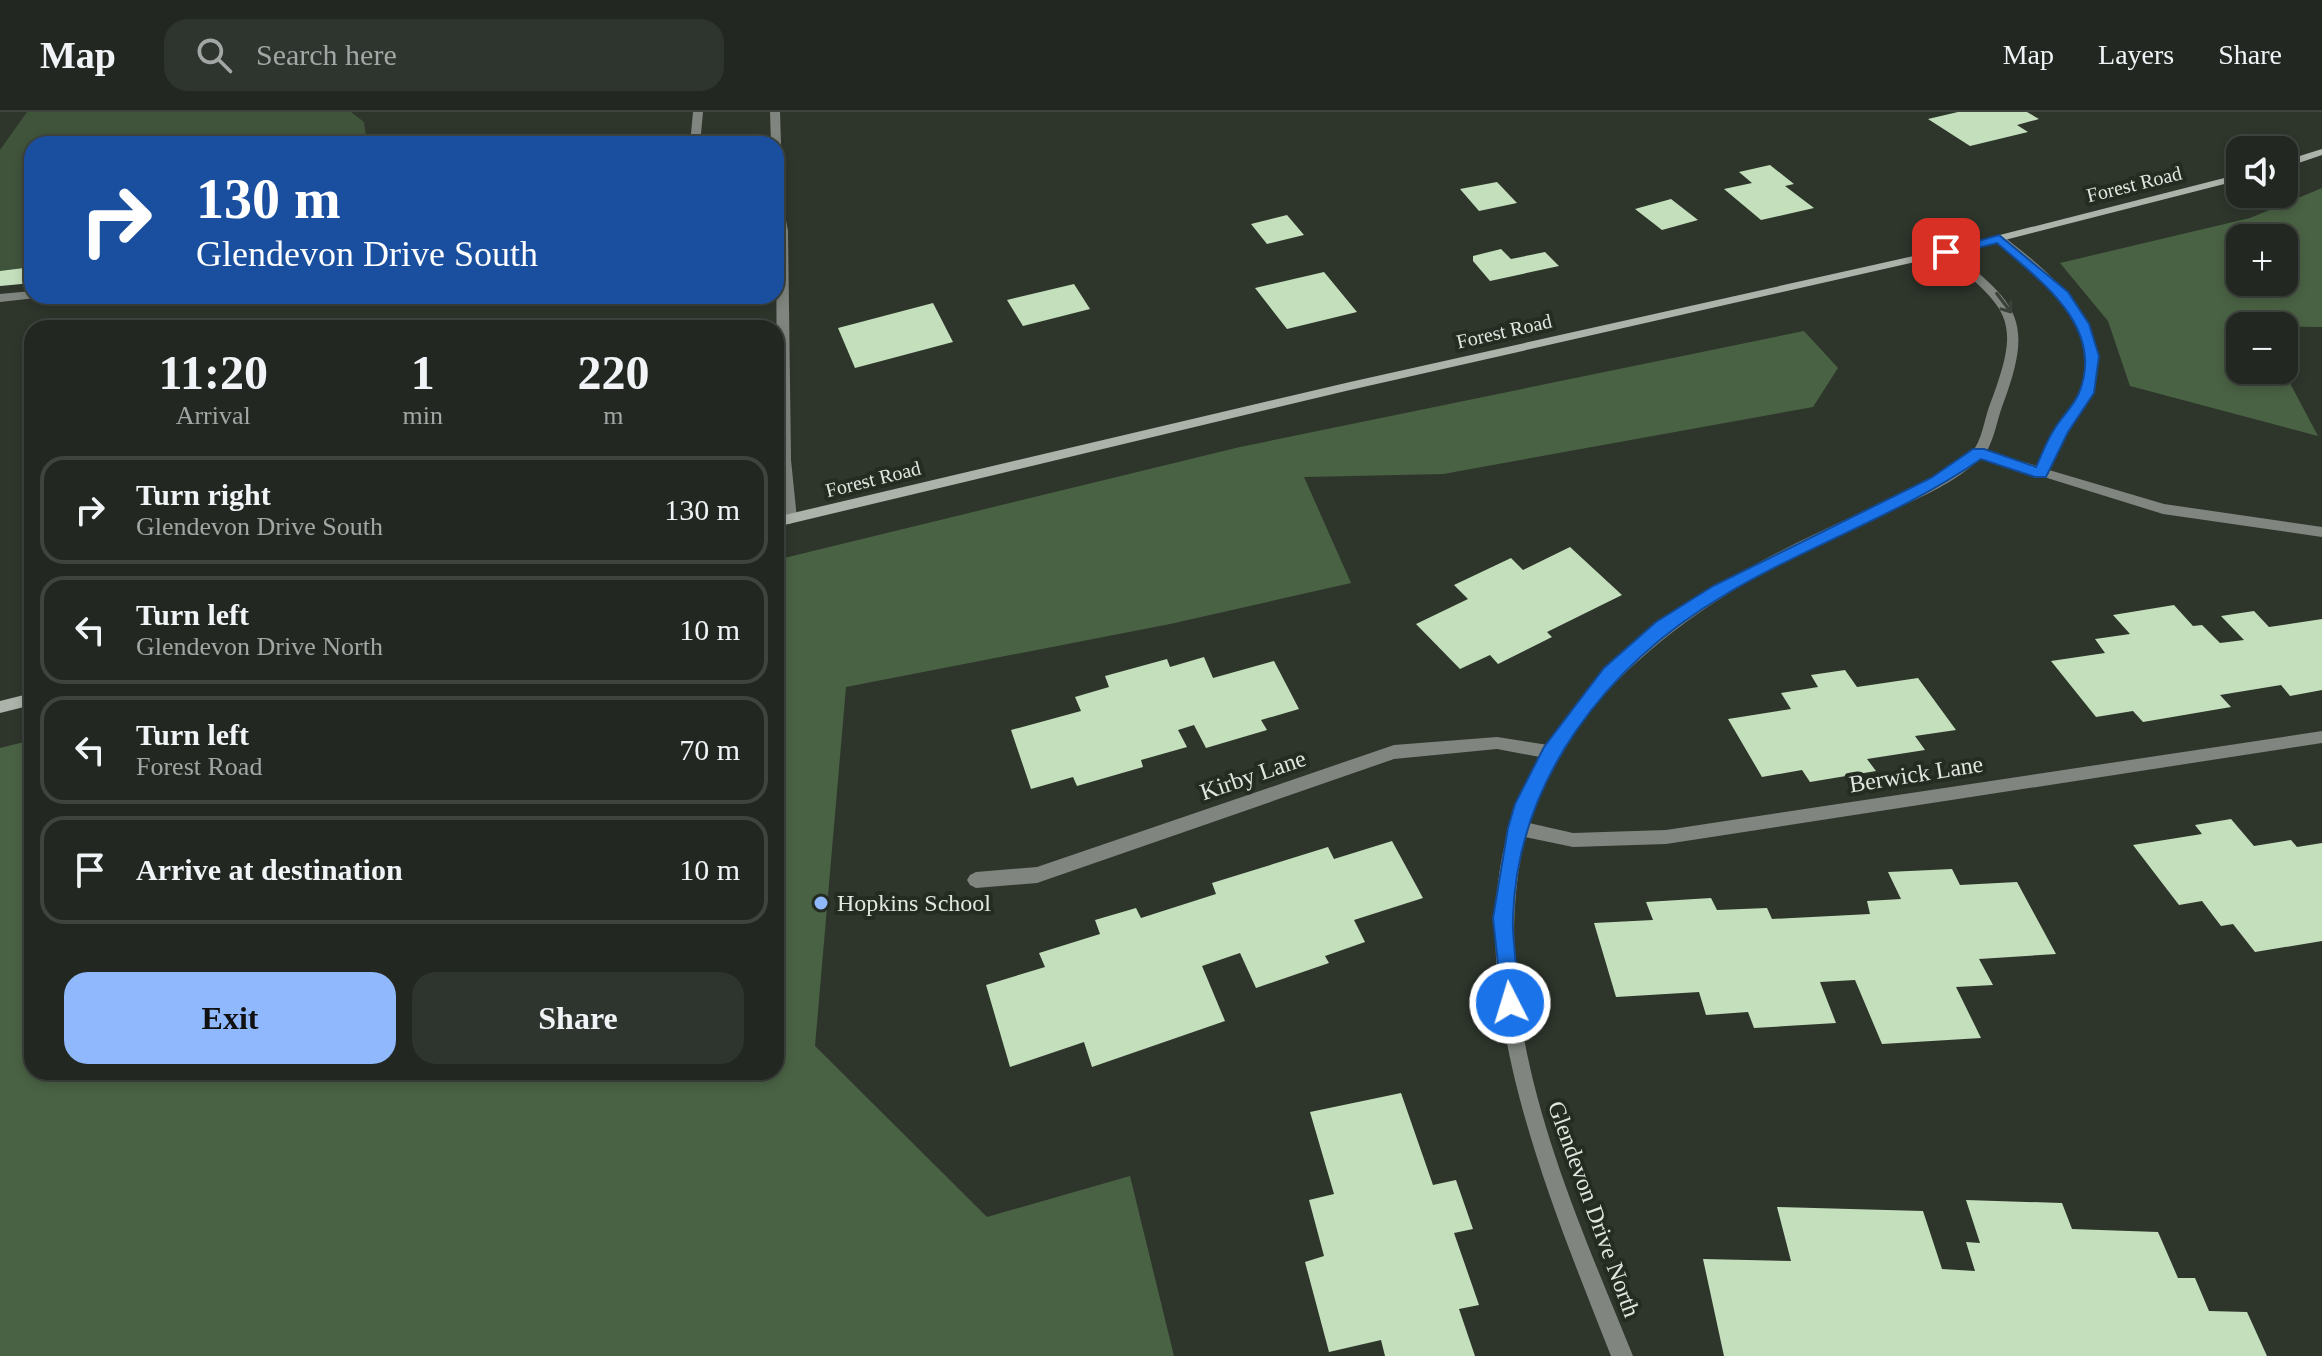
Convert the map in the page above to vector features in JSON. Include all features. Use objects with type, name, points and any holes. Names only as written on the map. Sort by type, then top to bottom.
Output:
[{"type":"main road","points":[[2298,160],[2322,152]]},
{"type":"main road","name":"Forest Road","points":[[784,521],[1326,391],[1946,252],[2226,181]]},
{"type":"main road","points":[[0,707],[24,701]]},
{"type":"street","points":[[696,136],[698,112]]},
{"type":"street","points":[[775,112],[776,136]]},
{"type":"street","points":[[1999,238],[2064,295],[2083,324],[2092,356],[2086,393],[2060,431],[2040,474]]},
{"type":"street","points":[[1946,252],[1999,295],[2014,317],[2011,374],[1979,453],[2163,509],[2322,532]]},
{"type":"street","points":[[0,298],[24,296]]},
{"type":"street","name":"Glendevon Drive North","points":[[1622,1356],[1538,1135],[1513,1031],[1503,918],[1517,828],[1525,804],[1551,752],[1610,673],[1662,626],[1718,590],[1937,482],[1979,453]]},
{"type":"street","name":"Berwick Lane","points":[[1517,828],[1573,840],[1666,837],[2322,737]]},
{"type":"street","name":"Kirby Lane","points":[[976,880],[1037,875],[1394,752],[1497,743],[1551,752]]},
{"type":"green space","points":[[27,112],[351,112],[364,122],[366,136],[24,136],[24,284],[0,286],[0,150]]},
{"type":"green space","points":[[2322,188],[2322,327],[2298,327],[2298,312],[2226,312],[2226,384],[2290,384],[2318,436],[2130,386],[2108,321],[2060,263],[2250,218],[2274,208],[2298,208],[2298,198]]},
{"type":"green space","name":"Hopkins School","points":[[1804,331],[1838,368],[1813,407],[1443,474],[1304,477],[1351,583],[1170,624],[846,687],[815,1046],[987,1217],[1130,1176],[1174,1356],[0,1356],[0,748],[24,742],[24,1080],[784,1080],[784,558],[1240,447]]},
{"type":"building","points":[[1958,112],[2027,112],[2039,119],[2017,125],[2028,132],[1970,146],[1928,119]]},
{"type":"building","points":[[1770,165],[1794,184],[1785,186],[1814,208],[1761,220],[1724,189],[1752,183],[1739,172]]},
{"type":"building","points":[[1497,182],[1517,203],[1479,211],[1460,189]]},
{"type":"building","points":[[1671,199],[1698,220],[1662,230],[1635,209]]},
{"type":"building","points":[[1287,215],[1304,235],[1267,244],[1251,224]]},
{"type":"building","points":[[1501,249],[1511,259],[1545,252],[1559,266],[1490,281],[1473,261],[1473,256]]},
{"type":"building","points":[[24,268],[24,284],[0,286],[0,271]]},
{"type":"building","points":[[1324,272],[1357,312],[1287,329],[1255,288]]},
{"type":"building","points":[[1074,284],[1090,309],[1023,326],[1007,300]]},
{"type":"building","points":[[933,303],[953,342],[855,368],[838,328]]},
{"type":"building","points":[[1570,547],[1622,595],[1547,632],[1552,637],[1498,664],[1490,655],[1460,669],[1416,624],[1468,599],[1454,585],[1511,558],[1523,570]]},
{"type":"building","points":[[2174,605],[2193,626],[2202,625],[2220,643],[2244,640],[2221,616],[2254,611],[2269,627],[2322,619],[2322,690],[2290,696],[2281,685],[2220,695],[2231,707],[2143,722],[2133,711],[2096,717],[2051,661],[2105,653],[2095,639],[2130,634],[2113,615]]},
{"type":"building","points":[[1204,657],[1213,678],[1274,661],[1299,709],[1261,720],[1267,730],[1206,748],[1194,725],[1178,730],[1187,747],[1141,760],[1143,767],[1077,786],[1073,777],[1031,789],[1011,730],[1081,711],[1075,697],[1109,687],[1105,676],[1167,659],[1170,667]]},
{"type":"building","points":[[1845,670],[1857,687],[1918,678],[1956,730],[1915,736],[1925,750],[1867,759],[1876,771],[1810,782],[1802,770],[1762,777],[1728,719],[1791,709],[1781,693],[1818,687],[1811,675]]},
{"type":"building","points":[[2231,819],[2254,846],[2291,840],[2297,847],[2322,843],[2322,941],[2255,952],[2233,924],[2221,926],[2202,901],[2179,905],[2133,845],[2202,834],[2195,825]]},
{"type":"building","points":[[1392,841],[1423,898],[1354,920],[1365,942],[1325,956],[1329,963],[1256,988],[1240,953],[1202,966],[1225,1021],[1092,1067],[1084,1042],[1010,1067],[986,985],[1045,967],[1039,953],[1100,934],[1095,920],[1136,908],[1141,918],[1216,894],[1212,883],[1328,847],[1334,859]]},
{"type":"building","points":[[1952,869],[1960,885],[2017,882],[2056,954],[1979,959],[1993,985],[1956,987],[1981,1038],[1882,1044],[1855,980],[1820,982],[1836,1023],[1754,1028],[1748,1012],[1706,1015],[1699,992],[1616,997],[1594,923],[1653,920],[1646,902],[1711,898],[1717,910],[1767,908],[1772,919],[1870,914],[1867,901],[1901,899],[1888,872]]},
{"type":"building","points":[[1401,1093],[1433,1185],[1456,1180],[1473,1229],[1454,1233],[1479,1305],[1459,1309],[1475,1356],[1385,1356],[1381,1340],[1329,1352],[1305,1262],[1324,1256],[1309,1200],[1334,1194],[1310,1112]]},
{"type":"building","points":[[1966,1200],[2062,1203],[2072,1229],[2158,1232],[2178,1278],[2195,1278],[2209,1311],[2247,1312],[2267,1356],[1724,1356],[1703,1259],[1791,1261],[1777,1207],[1923,1211],[1942,1269],[1975,1271],[1966,1242],[1980,1243]]},
{"type":"place","name":"Hopkins School","points":[[821,903]]},
{"type":"route","points":[[1510,1003],[1503,918],[1517,828],[1525,804],[1551,752],[1610,673],[1662,626],[1718,590],[1937,482],[1979,453],[2040,474],[2060,431],[2086,393],[2092,356],[2083,324],[2064,295],[1999,238],[1946,252]]}]
